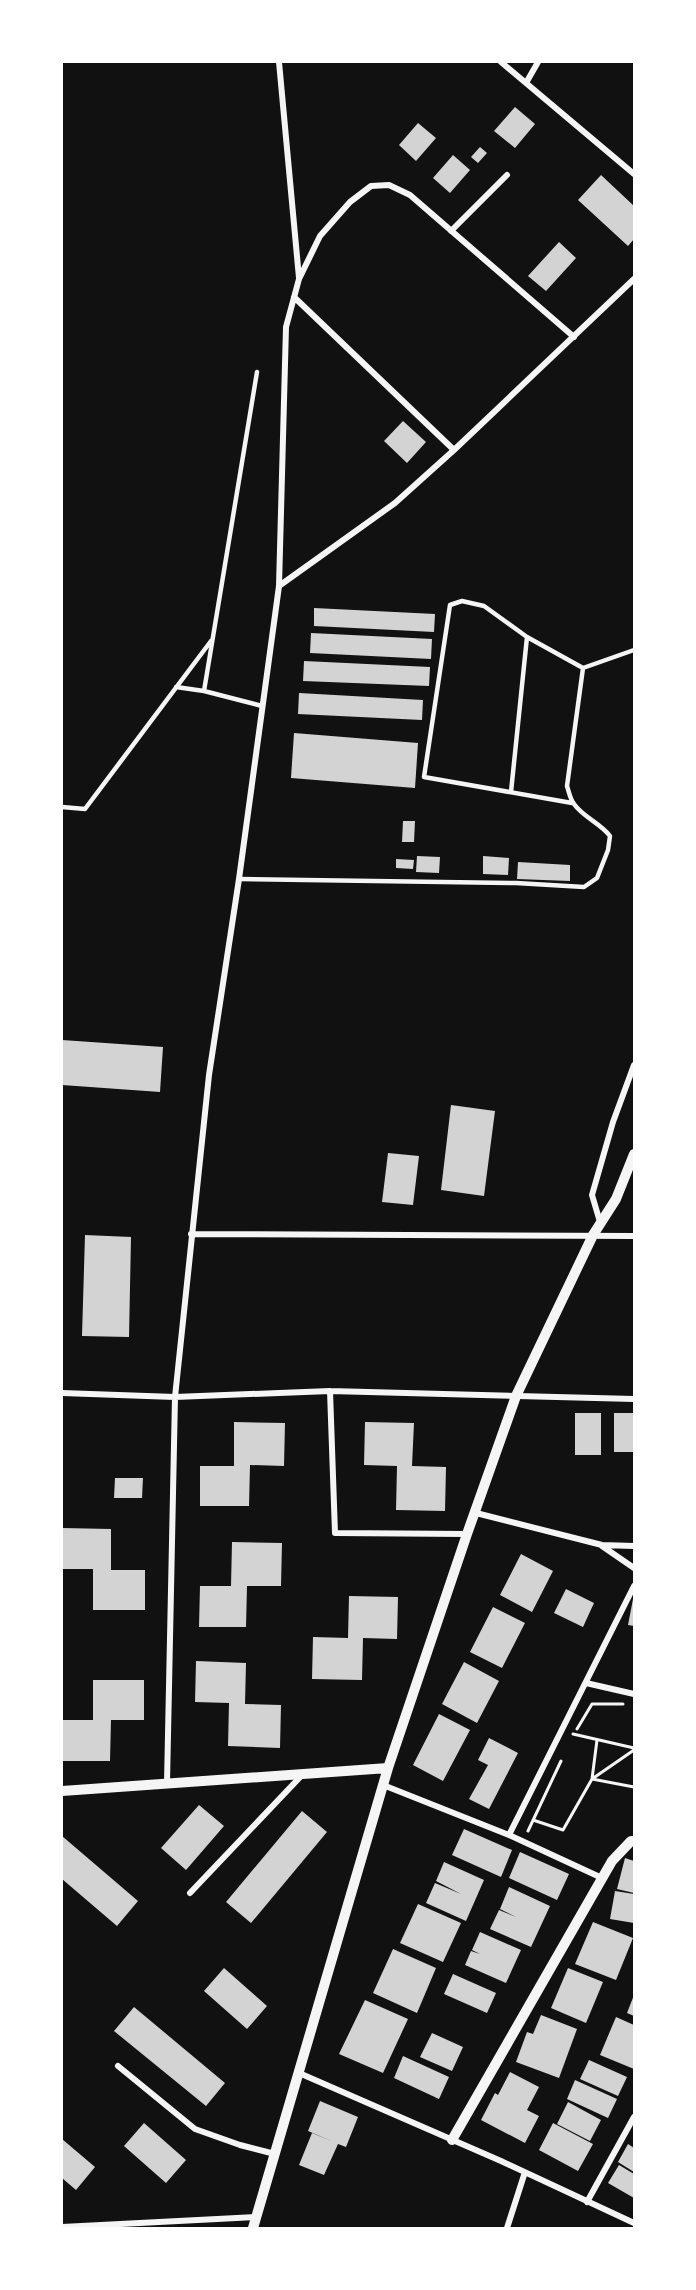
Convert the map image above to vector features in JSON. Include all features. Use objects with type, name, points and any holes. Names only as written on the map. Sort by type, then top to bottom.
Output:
[{"type":"street","points":[[279,62],[299,279]]},
{"type":"street","points":[[501,62],[634,174]]},
{"type":"street","points":[[526,83],[538,62]]},
{"type":"street","points":[[451,231],[507,175]]},
{"type":"street","points":[[167,1783],[175,1397],[209,1075],[279,586],[286,327],[299,279],[320,236],[350,202],[371,186],[389,185],[410,195],[574,337]]},
{"type":"street","points":[[279,586],[395,502],[454,450],[634,279]]},
{"type":"street","points":[[294,297],[454,450]]},
{"type":"street","points":[[601,1222],[592,1195],[613,1122],[634,1065]]},
{"type":"street","points":[[62,2227],[255,2223],[388,1768],[467,1534],[516,1396],[593,1235],[616,1199],[634,1154]]},
{"type":"street","points":[[191,1234],[634,1236]]},
{"type":"street","points":[[330,1391],[335,1533],[467,1534]]},
{"type":"street","points":[[62,1393],[175,1397],[330,1391],[634,1399]]},
{"type":"street","points":[[476,1513],[602,1545],[634,1546]]},
{"type":"street","points":[[602,1545],[634,1568]]},
{"type":"street","points":[[509,1835],[634,1586]]},
{"type":"street","points":[[586,1683],[634,1694]]},
{"type":"street","points":[[62,1791],[388,1768]]},
{"type":"street","points":[[190,1893],[304,1773]]},
{"type":"street","points":[[383,1785],[509,1835],[602,1878]]},
{"type":"street","points":[[452,2140],[612,1861],[631,1841],[634,1841]]},
{"type":"street","points":[[118,2066],[195,2129],[275,2154]]},
{"type":"street","points":[[299,2073],[525,2172],[634,2223]]},
{"type":"street","points":[[587,2202],[634,2117]]},
{"type":"street","points":[[507,2229],[525,2172]]},
{"type":"lane","points":[[204,691],[257,372]]},
{"type":"lane","points":[[572,803],[424,777],[450,604],[462,601],[483,606],[527,637],[584,668],[634,650]]},
{"type":"lane","points":[[511,792],[527,637]]},
{"type":"lane","points":[[62,807],[85,809],[213,639]]},
{"type":"lane","points":[[238,879],[516,883],[584,887],[597,878],[608,850],[610,836],[572,803],[567,786],[584,668]]},
{"type":"lane","points":[[176,687],[204,691],[262,706]]},
{"type":"path","points":[[573,1734],[592,1704],[628,1704]]},
{"type":"path","points":[[562,1732],[634,1749]]},
{"type":"path","points":[[533,1820],[562,1830],[592,1779],[597,1740]]},
{"type":"path","points":[[592,1779],[634,1749]]},
{"type":"path","points":[[523,1841],[563,1756]]},
{"type":"path","points":[[592,1779],[634,1787]]},
{"type":"building","points":[[515,107],[535,124],[515,148],[494,131]]},
{"type":"building","points":[[418,123],[436,138],[416,161],[399,145]]},
{"type":"building","points":[[480,147],[487,153],[478,163],[471,157]]},
{"type":"building","points":[[453,155],[470,170],[450,193],[433,178]]},
{"type":"building","points":[[601,175],[634,206],[634,239],[628,246],[578,200]]},
{"type":"building","points":[[559,242],[576,258],[546,291],[528,276]]},
{"type":"building","points":[[403,421],[426,442],[407,463],[384,441]]},
{"type":"building","points":[[314,608],[435,614],[434,632],[314,626]]},
{"type":"building","points":[[311,633],[432,639],[431,659],[310,653]]},
{"type":"building","points":[[304,661],[430,667],[429,686],[303,681]]},
{"type":"building","points":[[299,693],[423,700],[422,720],[298,714]]},
{"type":"building","points":[[294,733],[418,743],[415,788],[291,778]]},
{"type":"building","points":[[403,821],[415,821],[414,842],[402,842]]},
{"type":"building","points":[[417,856],[440,857],[439,873],[416,872]]},
{"type":"building","points":[[483,856],[509,858],[508,875],[483,874]]},
{"type":"building","points":[[396,859],[414,860],[413,869],[396,868]]},
{"type":"building","points":[[518,862],[570,865],[570,881],[517,879]]},
{"type":"building","points":[[62,1040],[163,1047],[160,1092],[62,1085]]},
{"type":"building","points":[[451,1105],[495,1111],[484,1196],[441,1190]]},
{"type":"building","points":[[388,1153],[419,1156],[413,1205],[382,1202]]},
{"type":"building","points":[[85,1235],[131,1237],[129,1337],[82,1336]]},
{"type":"building","points":[[575,1413],[601,1413],[601,1455],[575,1455]]},
{"type":"building","points":[[614,1413],[634,1413],[634,1452],[614,1452]]},
{"type":"building","points":[[234,1422],[285,1423],[284,1466],[250,1465],[249,1506],[200,1506],[200,1466],[234,1466]]},
{"type":"building","points":[[365,1422],[414,1423],[412,1466],[446,1467],[445,1511],[396,1510],[397,1466],[364,1465]]},
{"type":"building","points":[[115,1478],[143,1478],[142,1498],[114,1498]]},
{"type":"building","points":[[62,1528],[111,1529],[111,1570],[145,1570],[145,1610],[93,1610],[93,1569],[62,1569]]},
{"type":"building","points":[[232,1542],[282,1543],[281,1586],[247,1586],[246,1627],[199,1627],[200,1586],[231,1586]]},
{"type":"building","points":[[521,1554],[553,1571],[532,1612],[500,1595]]},
{"type":"building","points":[[566,1589],[594,1603],[583,1627],[554,1613]]},
{"type":"building","points":[[349,1596],[398,1597],[397,1639],[363,1638],[362,1680],[312,1679],[313,1637],[348,1638]]},
{"type":"building","points":[[634,1600],[634,1626],[628,1625]]},
{"type":"building","points":[[493,1607],[525,1623],[502,1668],[470,1652]]},
{"type":"building","points":[[196,1661],[246,1663],[245,1704],[281,1705],[280,1748],[228,1746],[229,1703],[195,1702]]},
{"type":"building","points":[[464,1662],[499,1681],[477,1723],[442,1704]]},
{"type":"building","points":[[93,1680],[144,1680],[144,1720],[111,1720],[110,1761],[62,1761],[62,1720],[93,1720]]},
{"type":"building","points":[[439,1714],[470,1730],[443,1781],[413,1765]]},
{"type":"building","points":[[489,1738],[518,1753],[489,1809],[469,1799],[488,1765],[478,1760]]},
{"type":"building","points":[[199,1805],[224,1826],[186,1870],[161,1848]]},
{"type":"building","points":[[302,1811],[327,1832],[251,1923],[226,1902]]},
{"type":"building","points":[[464,1829],[512,1850],[501,1877],[452,1855]]},
{"type":"building","points":[[62,1836],[138,1901],[117,1926],[62,1879]]},
{"type":"building","points":[[520,1852],[569,1874],[557,1900],[509,1878]]},
{"type":"building","points":[[625,1858],[634,1861],[634,1893],[617,1889]]},
{"type":"building","points":[[444,1862],[484,1880],[466,1921],[426,1903],[435,1883],[461,1894],[436,1881]]},
{"type":"building","points":[[509,1887],[550,1906],[531,1947],[490,1929],[499,1910],[516,1917],[500,1909]]},
{"type":"building","points":[[615,1891],[634,1894],[634,1923],[610,1919]]},
{"type":"building","points":[[418,1904],[461,1923],[443,1962],[400,1943]]},
{"type":"building","points":[[593,1922],[633,1938],[616,1980],[575,1964]]},
{"type":"building","points":[[480,1932],[521,1950],[506,1983],[465,1965],[471,1951],[480,1954],[472,1950]]},
{"type":"building","points":[[393,1949],[436,1968],[417,2013],[373,1993]]},
{"type":"building","points":[[224,1968],[267,2006],[247,2029],[204,1991]]},
{"type":"building","points":[[568,1968],[603,1982],[586,2023],[551,2008]]},
{"type":"building","points":[[453,1974],[496,1993],[487,2013],[444,1994]]},
{"type":"building","points":[[634,1995],[634,2016],[627,2013]]},
{"type":"building","points":[[365,2000],[408,2019],[383,2073],[339,2054]]},
{"type":"building","points":[[134,2007],[225,2083],[206,2106],[114,2031]]},
{"type":"building","points":[[541,2015],[577,2029],[559,2078],[516,2062],[527,2032],[533,2034]]},
{"type":"building","points":[[616,2017],[634,2025],[634,2069],[600,2055]]},
{"type":"building","points":[[432,2033],[463,2047],[452,2071],[420,2057]]},
{"type":"building","points":[[403,2056],[449,2077],[439,2099],[394,2078]]},
{"type":"building","points":[[589,2060],[627,2077],[618,2096],[580,2079]]},
{"type":"building","points":[[510,2072],[539,2087],[527,2110],[539,2116],[525,2143],[481,2120],[495,2093],[498,2095]]},
{"type":"building","points":[[575,2080],[617,2099],[608,2118],[567,2099]]},
{"type":"building","points":[[320,2101],[358,2117],[346,2147],[338,2144],[324,2175],[299,2165],[312,2133],[334,2142],[308,2131]]},
{"type":"building","points":[[568,2102],[601,2120],[590,2141],[557,2124]]},
{"type":"building","points":[[144,2123],[186,2160],[166,2183],[124,2146]]},
{"type":"building","points":[[553,2123],[593,2144],[578,2171],[539,2150]]},
{"type":"building","points":[[62,2139],[95,2167],[76,2190],[62,2178]]},
{"type":"building","points":[[628,2144],[634,2148],[634,2172],[618,2162]]},
{"type":"building","points":[[619,2165],[634,2174],[634,2198],[608,2183]]}]
